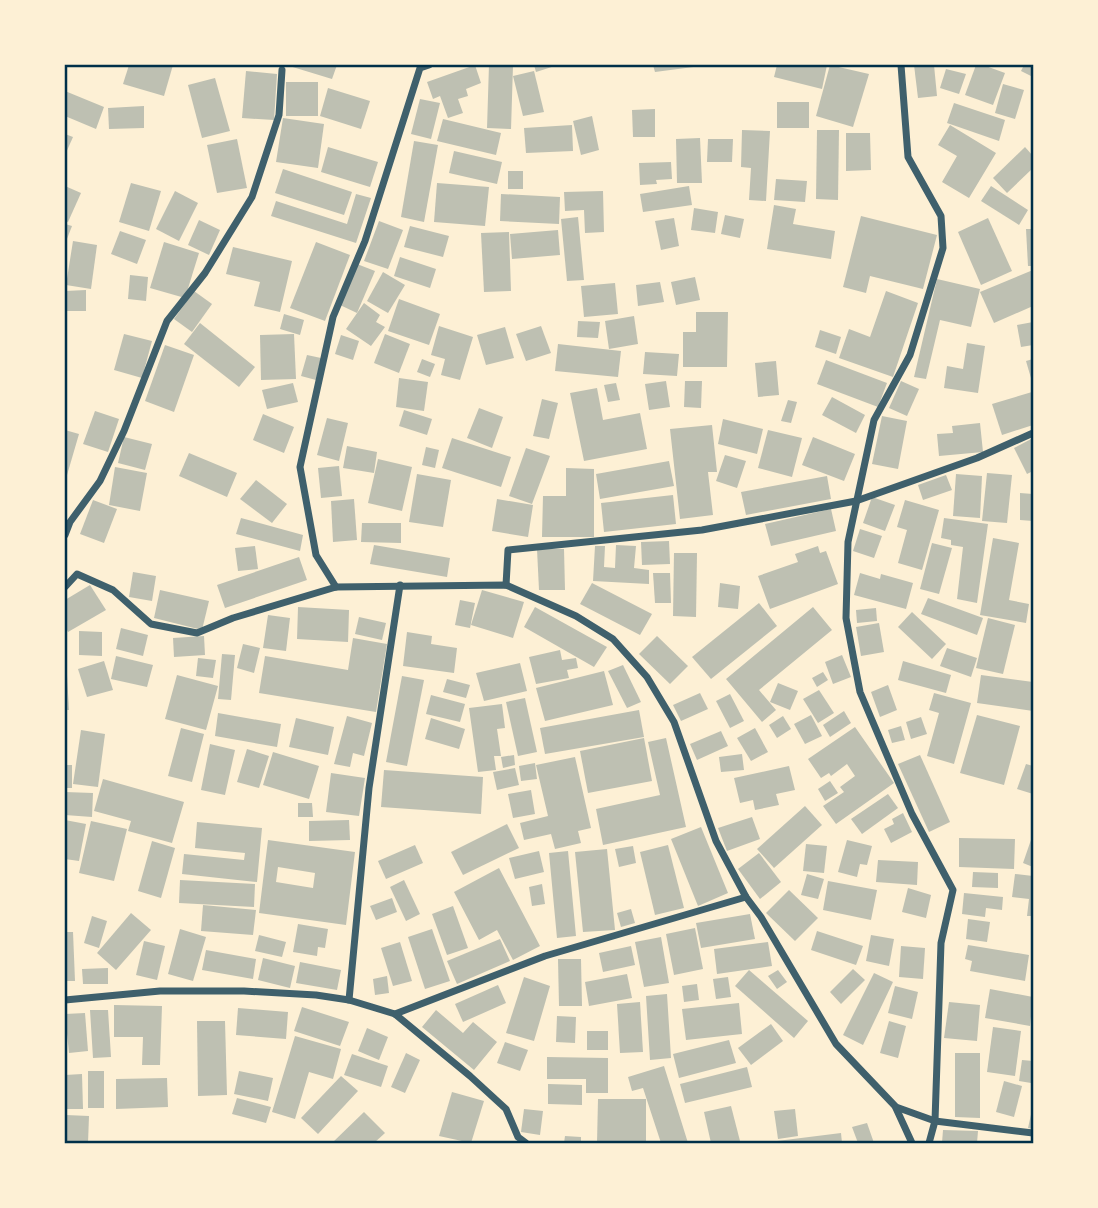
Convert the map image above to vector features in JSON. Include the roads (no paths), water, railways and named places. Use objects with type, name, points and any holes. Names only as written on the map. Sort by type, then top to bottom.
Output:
[{"type":"street","points":[[336,586],[316,555],[300,467],[333,317],[365,242],[420,68],[429,65]]},
{"type":"street","points":[[901,65],[908,157],[941,216],[943,248],[910,355],[874,420],[848,542],[846,618],[860,692],[912,814],[953,890],[941,943],[935,1121],[929,1143]]},
{"type":"street","points":[[65,535],[70,522],[100,481],[124,431],[167,321],[205,272],[252,197],[279,115],[282,70]]},
{"type":"street","points":[[506,584],[508,550],[702,530],[856,501],[978,458],[1033,433]]},
{"type":"street","points":[[65,587],[77,574],[113,590],[151,624],[197,633],[233,618],[336,586],[506,584],[576,616],[613,639],[647,677],[674,722],[716,841],[746,897],[761,917],[836,1044],[895,1106],[912,1143]]},
{"type":"street","points":[[349,1000],[369,788],[400,585]]},
{"type":"street","points":[[394,1014],[545,956],[746,897]]},
{"type":"street","points":[[65,1000],[160,991],[244,991],[316,995],[349,1000],[394,1014],[506,1109],[518,1137],[526,1143]]},
{"type":"street","points":[[895,1106],[935,1121],[1033,1133]]}]
